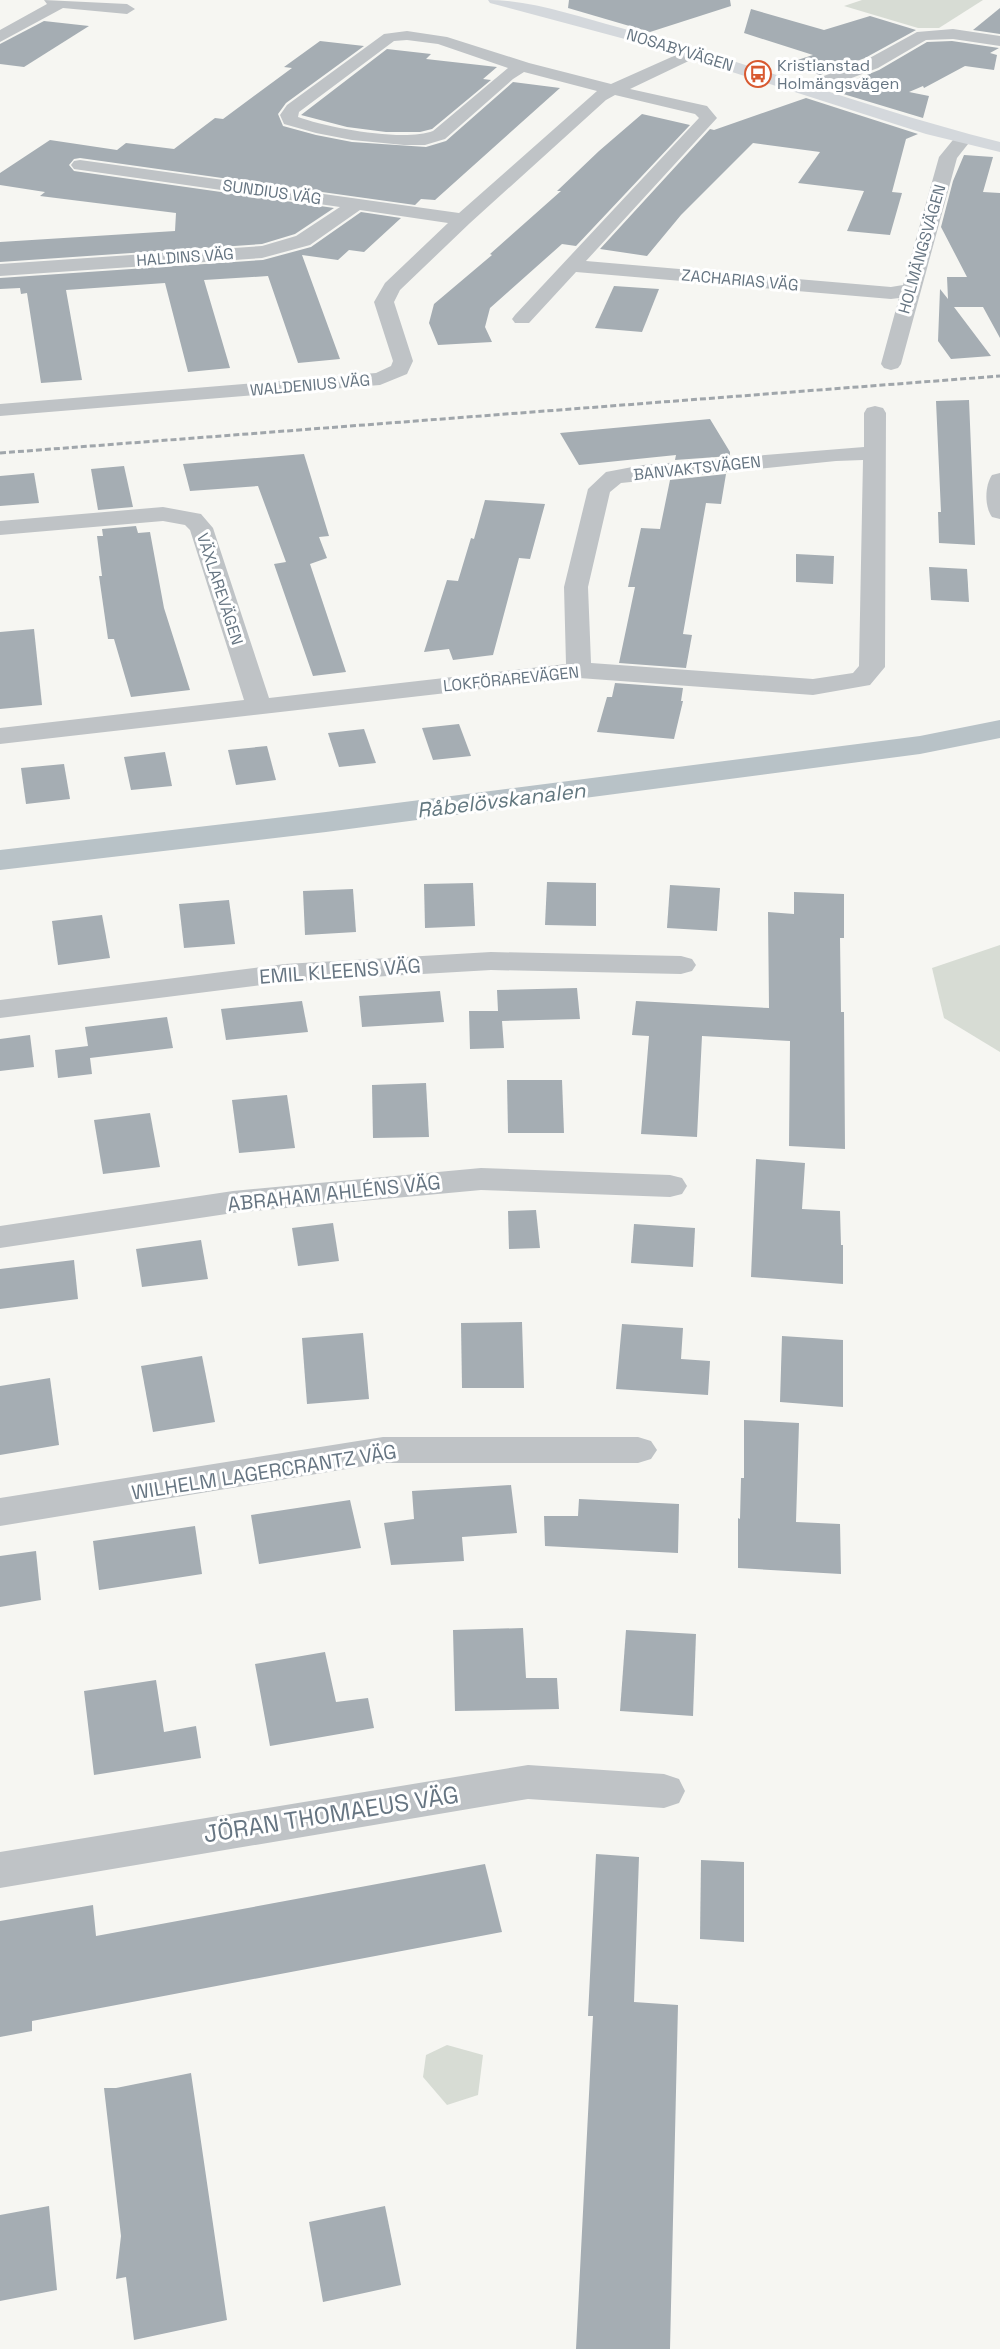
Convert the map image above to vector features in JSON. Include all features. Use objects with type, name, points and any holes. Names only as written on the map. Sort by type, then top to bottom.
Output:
[{"type":"main road","name":"NOSABYVÄGEN","points":[[496,0],[580,21],[963,139],[1000,147]]},
{"type":"street","points":[[0,37],[56,2],[127,9]]},
{"type":"street","points":[[522,67],[507,75],[439,135],[428,139],[393,139],[315,128],[290,120],[289,115],[293,109],[390,37],[404,34],[429,37],[522,67],[701,110],[708,118],[522,319]]},
{"type":"street","points":[[806,89],[872,64],[923,35],[953,34],[1000,42]]},
{"type":"street","name":"WALDENIUS VÄG","points":[[0,410],[380,379],[400,370],[403,361],[384,302],[392,287],[600,96],[691,54]]},
{"type":"street","name":"HOLMÄNGSVÄGEN","points":[[891,364],[909,290],[948,157],[963,139]]},
{"type":"street","name":"SUNDIUS VÄG","points":[[80,165],[464,219]]},
{"type":"street","name":"HALDINS VÄG","points":[[0,270],[284,249],[300,244],[316,234],[357,203]]},
{"type":"street","name":"ZACHARIAS VÄG","points":[[572,266],[891,293],[909,290]]},
{"type":"street","name":"LOKFÖRAREVÄGEN","points":[[0,736],[579,670],[813,687],[861,680],[872,667],[875,413]]},
{"type":"street","name":"BANVAKTSVÄGEN","points":[[579,670],[576,587],[599,489],[614,477],[643,472],[836,454],[874,453]]},
{"type":"street","points":[[1000,480],[998,483],[1000,513]]},
{"type":"street","name":"VÄXLAREVÄGEN","points":[[0,528],[162,514],[193,519],[201,528],[259,708]]},
{"type":"street","name":"EMIL KLEENS VÄG","points":[[0,1009],[297,973],[491,961],[681,965]]},
{"type":"street","name":"ABRAHAM AHLÉNS VÄG","points":[[0,1237],[233,1202],[481,1179],[670,1186]]},
{"type":"street","name":"WILHELM LAGERCRANTZ VÄG","points":[[0,1512],[383,1450],[638,1450]]},
{"type":"street","name":"JÖRAN THOMAEUS VÄG","points":[[0,1870],[528,1782],[664,1791]]},
{"type":"shaded area","points":[[862,0],[983,0],[939,28],[918,28],[844,6]]},
{"type":"shaded area","points":[[1000,945],[1000,1052],[944,1018],[932,968]]},
{"type":"shaded area","points":[[447,2045],[483,2055],[478,2095],[447,2105],[423,2077],[426,2055]]},
{"type":"building","points":[[569,0],[730,0],[731,6],[650,32],[568,8]]},
{"type":"building","points":[[1000,8],[1000,34],[973,30]]},
{"type":"building","points":[[751,9],[824,30],[870,16],[916,30],[865,58],[820,75],[785,64],[813,55],[744,33]]},
{"type":"building","points":[[44,21],[89,26],[24,67],[0,64],[0,44]]},
{"type":"building","points":[[320,41],[364,46],[286,103],[278,114],[283,126],[316,135],[352,142],[426,147],[446,141],[513,82],[560,88],[435,200],[421,199],[415,205],[74,159],[69,165],[74,171],[334,208],[295,234],[262,244],[0,262],[0,242],[175,231],[176,213],[40,196],[45,192],[0,185],[0,173],[50,140],[117,150],[126,143],[174,149],[215,118],[223,119],[292,68],[284,67]]},
{"type":"building","points":[[952,41],[999,48],[990,53],[997,55],[994,70],[965,66],[924,88],[923,86],[909,92],[929,96],[923,118],[830,90],[879,70],[927,42]]},
{"type":"building","points":[[387,49],[431,54],[426,59],[497,67],[483,79],[491,80],[432,129],[420,132],[386,132],[347,127],[301,115]]},
{"type":"building","points":[[806,98],[918,134],[906,139],[892,192],[902,193],[890,235],[847,231],[864,191],[798,183],[820,152],[753,143],[681,215],[647,256],[600,249],[710,129],[714,130]]},
{"type":"building","points":[[642,114],[690,125],[576,246],[562,244],[490,308],[485,327],[492,342],[438,345],[429,323],[434,304],[492,255],[490,254],[561,191],[557,191],[599,151]]},
{"type":"building","points":[[964,155],[993,157],[983,192],[1000,193],[1000,338],[983,307],[954,307],[991,356],[951,359],[938,341],[940,289],[948,299],[947,277],[967,277],[941,227],[953,181]]},
{"type":"building","points":[[361,212],[401,218],[364,252],[349,250],[338,260],[302,255],[340,359],[298,363],[268,276],[204,280],[230,368],[188,372],[165,283],[66,290],[82,380],[41,383],[27,293],[21,294],[20,288],[0,289],[0,278],[263,260],[311,247]]},
{"type":"building","points":[[614,286],[659,289],[642,332],[595,328]]},
{"type":"building","points":[[969,400],[975,545],[939,543],[938,512],[941,512],[936,401]]},
{"type":"building","points":[[710,419],[730,452],[730,456],[675,460],[676,455],[579,465],[560,433]]},
{"type":"building","points":[[304,454],[329,536],[319,537],[327,558],[310,564],[346,672],[313,676],[274,564],[286,562],[258,486],[190,491],[183,464]]},
{"type":"building","points":[[124,466],[133,507],[98,510],[91,469]]},
{"type":"building","points":[[34,473],[39,503],[0,506],[0,476]]},
{"type":"building","points":[[726,474],[721,504],[706,503],[683,634],[692,635],[686,668],[619,663],[635,587],[628,587],[641,528],[660,529],[670,480]]},
{"type":"building","points":[[485,500],[545,504],[530,559],[519,558],[493,655],[453,660],[449,649],[424,652],[447,580],[458,581],[471,538],[474,539]]},
{"type":"building","points":[[136,526],[138,533],[150,532],[164,608],[190,690],[131,697],[114,639],[108,639],[99,576],[102,576],[97,536],[103,536],[102,529]]},
{"type":"building","points":[[796,554],[834,556],[833,584],[796,582]]},
{"type":"building","points":[[929,567],[967,569],[969,602],[931,600]]},
{"type":"building","points":[[34,629],[42,705],[0,709],[0,632]]},
{"type":"building","points":[[615,683],[683,688],[681,701],[683,701],[674,739],[597,732],[607,697],[612,697]]},
{"type":"building","points":[[459,724],[471,756],[433,760],[422,728]]},
{"type":"building","points":[[364,729],[376,763],[339,767],[328,733]]},
{"type":"building","points":[[267,746],[276,780],[236,785],[228,750]]},
{"type":"building","points":[[165,752],[172,786],[131,790],[124,757]]},
{"type":"building","points":[[64,764],[70,799],[26,804],[21,768]]},
{"type":"building","points":[[547,882],[596,883],[596,926],[545,925]]},
{"type":"building","points":[[473,883],[475,926],[425,928],[424,884]]},
{"type":"building","points":[[670,885],[720,888],[717,931],[667,928]]},
{"type":"building","points":[[353,889],[356,932],[305,935],[303,891]]},
{"type":"building","points":[[794,892],[844,894],[844,938],[840,938],[841,1012],[844,1012],[845,1149],[789,1146],[790,1041],[702,1036],[697,1137],[641,1134],[649,1036],[632,1035],[636,1001],[769,1008],[768,912],[794,914]]},
{"type":"building","points":[[229,900],[235,944],[184,948],[179,904]]},
{"type":"building","points":[[102,915],[110,958],[58,965],[52,921]]},
{"type":"building","points":[[577,988],[580,1019],[502,1021],[504,1048],[470,1049],[469,1011],[498,1011],[497,990]]},
{"type":"building","points":[[440,991],[444,1022],[362,1027],[359,996]]},
{"type":"building","points":[[302,1001],[308,1032],[226,1040],[221,1009]]},
{"type":"building","points":[[167,1017],[173,1048],[90,1058],[92,1074],[58,1078],[55,1050],[88,1046],[85,1027]]},
{"type":"building","points":[[30,1035],[34,1067],[0,1071],[0,1039]]},
{"type":"building","points":[[507,1080],[562,1080],[564,1133],[508,1133]]},
{"type":"building","points":[[426,1083],[429,1137],[373,1138],[372,1085]]},
{"type":"building","points":[[287,1095],[295,1148],[239,1153],[232,1100]]},
{"type":"building","points":[[150,1113],[160,1167],[103,1174],[94,1120]]},
{"type":"building","points":[[756,1159],[805,1163],[802,1209],[840,1211],[843,1284],[751,1277]]},
{"type":"building","points":[[536,1210],[540,1248],[509,1249],[508,1211]]},
{"type":"building","points":[[333,1223],[339,1261],[298,1266],[292,1228]]},
{"type":"building","points":[[634,1224],[695,1228],[693,1267],[631,1263]]},
{"type":"building","points":[[201,1240],[208,1279],[142,1287],[136,1249]]},
{"type":"building","points":[[74,1260],[78,1299],[0,1309],[0,1269]]},
{"type":"building","points":[[522,1322],[524,1388],[462,1388],[461,1323]]},
{"type":"building","points":[[622,1324],[683,1328],[681,1359],[710,1361],[708,1395],[616,1389]]},
{"type":"building","points":[[363,1333],[369,1399],[307,1404],[302,1338]]},
{"type":"building","points":[[782,1336],[843,1340],[843,1407],[780,1402]]},
{"type":"building","points":[[202,1356],[215,1422],[153,1432],[141,1366]]},
{"type":"building","points":[[50,1378],[59,1445],[0,1455],[0,1386]]},
{"type":"building","points":[[744,1420],[799,1423],[796,1522],[840,1524],[841,1574],[738,1568],[738,1518],[740,1519],[741,1478],[744,1478]]},
{"type":"building","points":[[511,1485],[517,1533],[462,1537],[464,1561],[391,1565],[384,1523],[414,1519],[412,1491]]},
{"type":"building","points":[[579,1499],[679,1504],[678,1553],[545,1546],[544,1516],[578,1516]]},
{"type":"building","points":[[350,1500],[361,1548],[259,1564],[251,1515]]},
{"type":"building","points":[[195,1526],[202,1574],[99,1590],[93,1541]]},
{"type":"building","points":[[36,1551],[41,1600],[0,1607],[0,1556]]},
{"type":"building","points":[[523,1628],[526,1678],[557,1678],[559,1709],[455,1711],[453,1630]]},
{"type":"building","points":[[626,1630],[696,1634],[693,1716],[620,1711]]},
{"type":"building","points":[[325,1652],[336,1702],[368,1698],[374,1728],[270,1746],[255,1664]]},
{"type":"building","points":[[156,1680],[164,1732],[196,1726],[201,1758],[94,1775],[84,1691]]},
{"type":"building","points":[[596,1854],[639,1857],[634,2002],[678,2005],[670,2349],[576,2349],[593,2016],[588,2016]]},
{"type":"building","points":[[701,1860],[744,1862],[744,1942],[700,1939]]},
{"type":"building","points":[[485,1864],[502,1932],[32,2021],[32,2031],[0,2037],[0,1921],[93,1905],[96,1936]]},
{"type":"building","points":[[191,2073],[227,2320],[134,2340],[126,2277],[116,2279],[121,2236],[104,2088],[116,2088]]},
{"type":"building","points":[[49,2206],[57,2290],[0,2301],[0,2215]]},
{"type":"building","points":[[385,2206],[401,2285],[323,2302],[309,2222]]},
{"type":"waterway","name":"Råbelövskanalen","points":[[0,860],[326,822],[920,745],[1000,729]]},
{"type":"railway","points":[[0,453],[1000,376]]},
{"type":"place","name":"Kristianstad Holmängsvägen","points":[[758,74]]}]
